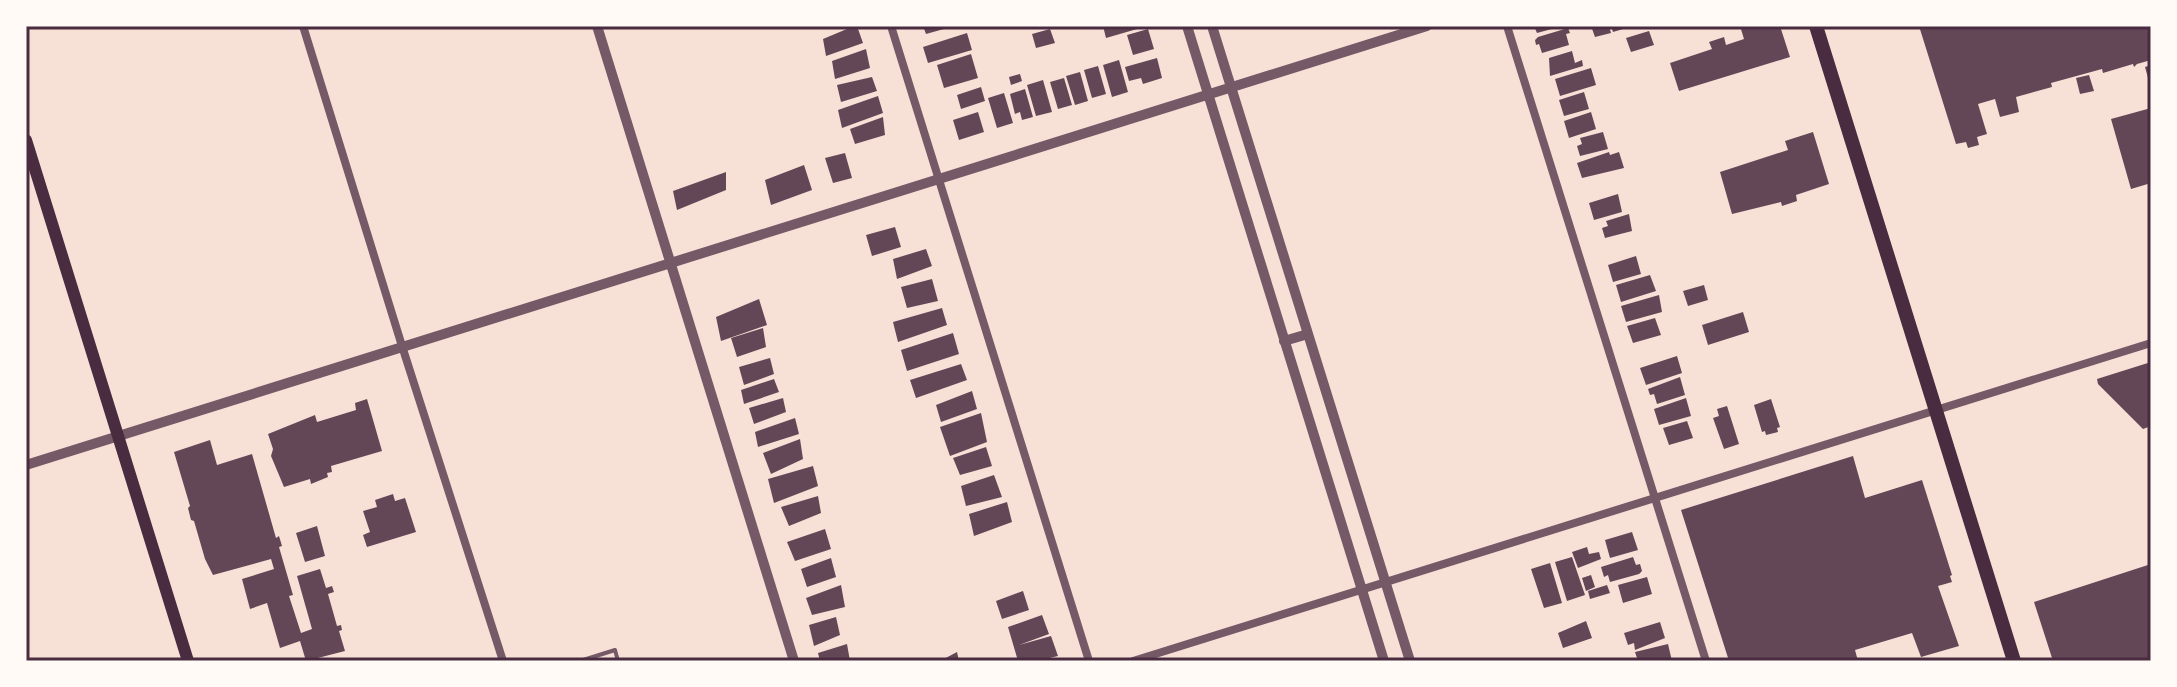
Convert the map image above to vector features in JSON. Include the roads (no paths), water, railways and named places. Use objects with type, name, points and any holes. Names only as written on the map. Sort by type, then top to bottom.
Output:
[{"type":"main road","points":[[1816,26],[2014,661]]},
{"type":"main road","points":[[26,140],[188,661]]},
{"type":"street","points":[[303,26],[503,661]]},
{"type":"street","points":[[597,26],[794,661]]},
{"type":"street","points":[[891,26],[1089,661]]},
{"type":"street","points":[[1187,26],[1384,661]]},
{"type":"street","points":[[1212,26],[1410,661]]},
{"type":"street","points":[[26,465],[1427,26]]},
{"type":"street","points":[[1507,26],[1706,661]]},
{"type":"street","points":[[1284,341],[1308,334]]},
{"type":"street","points":[[1133,661],[2151,343]]},
{"type":"lane","points":[[580,661],[615,650],[618,661]]}]
